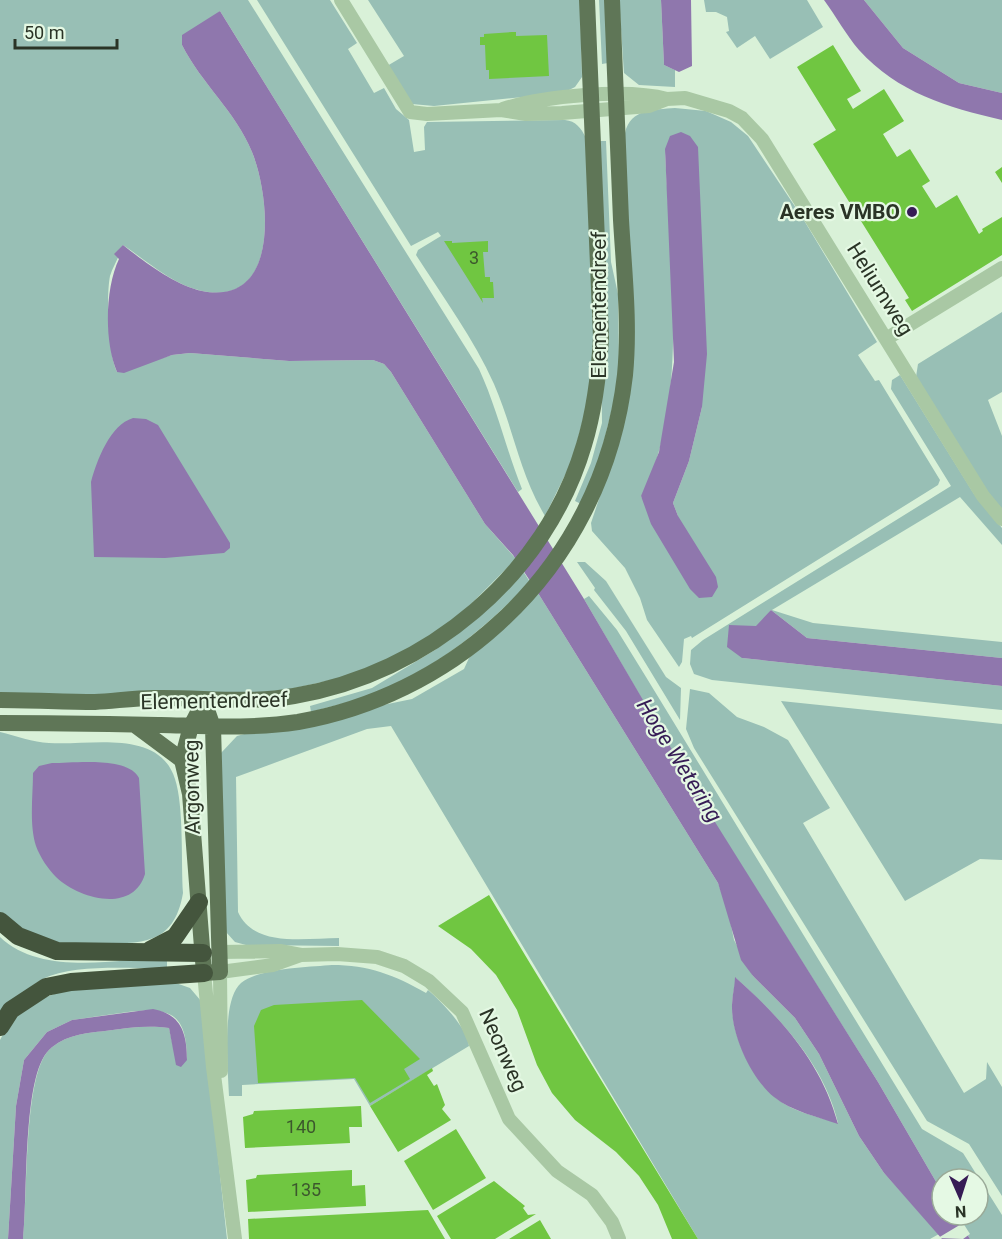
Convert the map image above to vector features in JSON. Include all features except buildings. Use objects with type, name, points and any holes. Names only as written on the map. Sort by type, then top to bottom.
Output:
[{"type":"highway","points":[[145,951],[162,946],[175,938],[199,902]]},
{"type":"highway","points":[[0,921],[18,936],[57,951],[75,953],[211,952]]},
{"type":"highway","points":[[0,1027],[11,1010],[46,987],[72,982],[212,973]]},
{"type":"main road","name":"Elementendreef","points":[[0,700],[95,702],[155,698],[204,701],[293,696],[328,689],[380,671],[450,631],[475,611],[514,571],[552,519],[584,446],[599,368],[601,337],[587,0]]},
{"type":"main road","name":"Elementendreef","points":[[0,723],[213,727],[298,722],[350,709],[398,692],[462,654],[487,635],[529,595],[581,523],[606,461],[624,375],[626,309],[612,0]]},
{"type":"main road","name":"Argonweg","points":[[204,701],[191,726],[182,760],[190,794],[199,902],[211,952]]},
{"type":"main road","name":"Argonweg","points":[[204,701],[213,727],[212,973]]},
{"type":"main road","points":[[135,725],[182,760]]},
{"type":"street","name":"Heliumweg","points":[[340,0],[410,112],[501,110],[525,102],[592,104],[650,95],[667,99],[685,98],[718,106],[742,118],[753,127],[983,496],[1002,519]]},
{"type":"street","points":[[886,339],[1002,268]]},
{"type":"street","name":"Neonweg","points":[[211,952],[280,951],[301,955],[337,954],[377,957],[404,966],[429,981],[462,1012],[509,1119],[557,1171],[592,1195],[612,1222],[619,1239]]},
{"type":"street","name":"Neonweg","points":[[212,973],[273,965],[301,955]]},
{"type":"street","name":"Argonweg","points":[[212,973],[218,1103],[235,1239]]},
{"type":"shaded area","points":[[0,0],[248,0],[479,369],[522,489],[518,492],[220,11],[182,45],[237,124],[252,152],[263,195],[265,220],[263,244],[257,266],[246,283],[228,292],[202,291],[181,284],[123,245],[111,272],[109,285],[109,325],[117,372],[172,355],[190,353],[289,361],[373,360],[384,364],[485,524],[516,559],[460,615],[407,651],[345,677],[272,693],[0,696]]},
{"type":"shaded area","points":[[257,0],[330,0],[357,43],[348,49],[374,93],[384,88],[396,109],[409,120],[414,152],[425,150],[424,127],[427,122],[565,120],[575,123],[584,134],[586,138],[594,348],[588,401],[572,461],[545,516],[529,483],[501,401],[486,367],[458,318],[416,255],[418,250],[441,236],[438,232],[411,246]]},
{"type":"shaded area","points":[[368,0],[580,0],[582,77],[575,87],[563,93],[434,106],[412,104],[387,66],[404,56]]},
{"type":"shaded area","points":[[599,0],[606,0],[608,63],[602,64]]},
{"type":"shaded area","points":[[619,0],[661,0],[664,65],[675,70],[675,87],[639,85],[624,73]]},
{"type":"shaded area","points":[[661,0],[691,0],[692,66],[679,72],[664,65]]},
{"type":"shaded area","points":[[704,0],[807,0],[823,27],[770,59],[755,36],[737,48],[726,32],[729,31],[727,17],[716,12],[706,12]]},
{"type":"shaded area","points":[[824,0],[864,0],[903,48],[959,83],[1002,93],[1002,120],[962,110],[924,96],[890,77],[859,50]]},
{"type":"shaded area","points":[[864,0],[1002,0],[1002,93],[959,83],[903,48]]},
{"type":"shaded area","points":[[220,11],[584,599],[705,806],[878,1082],[930,1171],[930,1225],[884,1173],[859,1136],[819,1054],[795,1018],[753,976],[741,960],[718,883],[538,593],[513,555],[485,524],[384,364],[373,360],[289,361],[190,353],[172,355],[124,373],[117,372],[110,346],[108,315],[111,285],[119,259],[114,254],[123,245],[181,284],[202,291],[228,291],[246,282],[257,266],[263,244],[265,220],[263,195],[252,152],[237,124],[190,59],[182,45],[182,35]]},
{"type":"shaded area","points":[[675,108],[706,111],[731,122],[748,136],[802,217],[877,342],[858,355],[875,381],[879,380],[940,480],[938,485],[692,638],[691,636],[684,639],[682,662],[679,667],[647,620],[640,598],[625,568],[592,531],[591,523],[622,430],[625,133],[632,119],[644,112]],"holes":[[[665,149],[702,407],[689,461],[673,503],[678,516],[641,497],[657,460],[672,373],[672,280]]]},
{"type":"shaded area","points":[[681,132],[690,136],[698,147],[707,354],[702,407],[689,461],[673,503],[678,516],[716,577],[718,587],[712,597],[699,598],[690,589],[651,524],[641,496],[659,452],[674,362],[665,149],[670,136]]},
{"type":"shaded area","points":[[599,141],[606,141],[611,262],[618,294],[619,366],[615,397],[600,457],[581,504],[575,501],[591,463],[602,423]]},
{"type":"shaded area","points":[[1002,312],[1002,392],[988,400],[1002,436],[1002,510],[987,492],[916,377],[918,364]]},
{"type":"shaded area","points":[[900,375],[974,494],[1002,528],[1002,545],[960,497],[772,610],[813,623],[1002,642],[1002,658],[807,638],[771,610],[742,658],[1002,686],[1002,710],[712,680],[694,674],[690,664],[691,650],[703,640],[951,486],[891,389],[892,380]]},
{"type":"shaded area","points":[[133,418],[146,419],[158,425],[230,543],[230,548],[224,553],[165,558],[94,557],[91,482],[101,454],[111,436],[125,422]]},
{"type":"shaded area","points":[[577,562],[585,562],[606,581],[666,677],[681,688],[680,720],[626,631],[594,590],[595,588]]},
{"type":"shaded area","points":[[523,571],[530,582],[478,631],[441,658],[421,671],[377,692],[311,712],[310,706],[372,688],[435,650],[481,615]]},
{"type":"shaded area","points":[[538,593],[718,883],[728,910],[734,940],[753,976],[795,1018],[819,1054],[859,1136],[884,1173],[930,1224],[930,1227],[939,1234],[930,1239],[698,1239],[391,726],[367,729],[236,777],[238,912],[256,931],[268,936],[297,939],[339,938],[339,946],[246,945],[235,942],[226,932],[221,753],[237,736],[412,699],[464,669],[469,658]],"holes":[[[736,978],[769,1009],[811,1062],[831,1101],[838,1123],[804,1113],[780,1101],[766,1088],[751,1067],[735,1029],[732,998]]]},
{"type":"shaded area","points":[[589,596],[617,630],[922,1129],[963,1153],[972,1167],[930,1167],[930,1171],[878,1082],[704,806],[584,599]]},
{"type":"shaded area","points":[[771,610],[807,638],[1002,658],[1002,686],[742,658],[727,647],[729,625],[756,626]]},
{"type":"shaded area","points":[[690,689],[709,693],[737,717],[764,727],[788,740],[830,808],[803,823],[964,1093],[986,1079],[987,1062],[1002,1087],[1002,1196],[990,1177],[990,1167],[984,1167],[969,1144],[927,1121],[694,748],[686,729]]},
{"type":"shaded area","points":[[781,701],[1002,724],[1002,860],[980,859],[905,901]]},
{"type":"shaded area","points":[[0,732],[43,742],[102,742],[139,746],[154,752],[167,763],[175,779],[180,804],[183,893],[179,910],[172,923],[163,932],[153,938],[128,943],[59,944],[32,938],[0,914]]},
{"type":"shaded area","points":[[100,762],[124,766],[139,778],[145,874],[139,887],[129,894],[105,899],[78,891],[56,877],[42,859],[36,846],[33,829],[33,773],[39,766],[52,763]]},
{"type":"shaded area","points":[[0,937],[17,949],[36,957],[57,961],[79,963],[167,957],[167,968],[87,969],[56,974],[32,986],[0,1015]]},
{"type":"shaded area","points":[[332,965],[369,969],[392,976],[426,993],[428,990],[459,1024],[469,1046],[370,1106],[354,1079],[242,1085],[242,1096],[229,1096],[228,1019],[235,992],[241,983],[272,971]]},
{"type":"shaded area","points":[[735,977],[784,1025],[811,1061],[831,1102],[838,1124],[788,1106],[774,1097],[758,1079],[744,1055],[735,1029],[732,1005]]},
{"type":"shaded area","points":[[173,982],[190,988],[201,1001],[227,1239],[23,1239],[28,1139],[35,1085],[41,1064],[49,1050],[68,1038],[90,1033],[145,1027],[169,1028],[173,1046],[187,1060],[184,1032],[173,1016],[155,1011],[143,1011],[72,1020],[47,1032],[24,1060],[16,1106],[8,1239],[0,1239],[0,1040],[14,1019],[32,1004],[76,989],[100,985]]},
{"type":"shaded area","points":[[153,1009],[170,1015],[184,1033],[187,1060],[181,1067],[176,1065],[169,1028],[153,1027],[137,1027],[68,1038],[49,1050],[40,1064],[30,1110],[23,1239],[8,1239],[16,1106],[24,1060],[47,1032],[72,1020]]},
{"type":"shaded area","points":[[990,1196],[1002,1215],[1002,1239],[970,1239],[962,1227],[990,1227]]},
{"type":"shaded area","points":[[931,1227],[962,1227],[970,1239],[942,1239]]},
{"type":"pier","points":[[956,1227],[966,1227],[970,1234],[963,1239],[938,1238]]},
{"type":"place","name":"Aeres VMBO","points":[[912,212]]},
{"type":"water label","name":"Hoge Wetering","points":[[680,760]]}]
